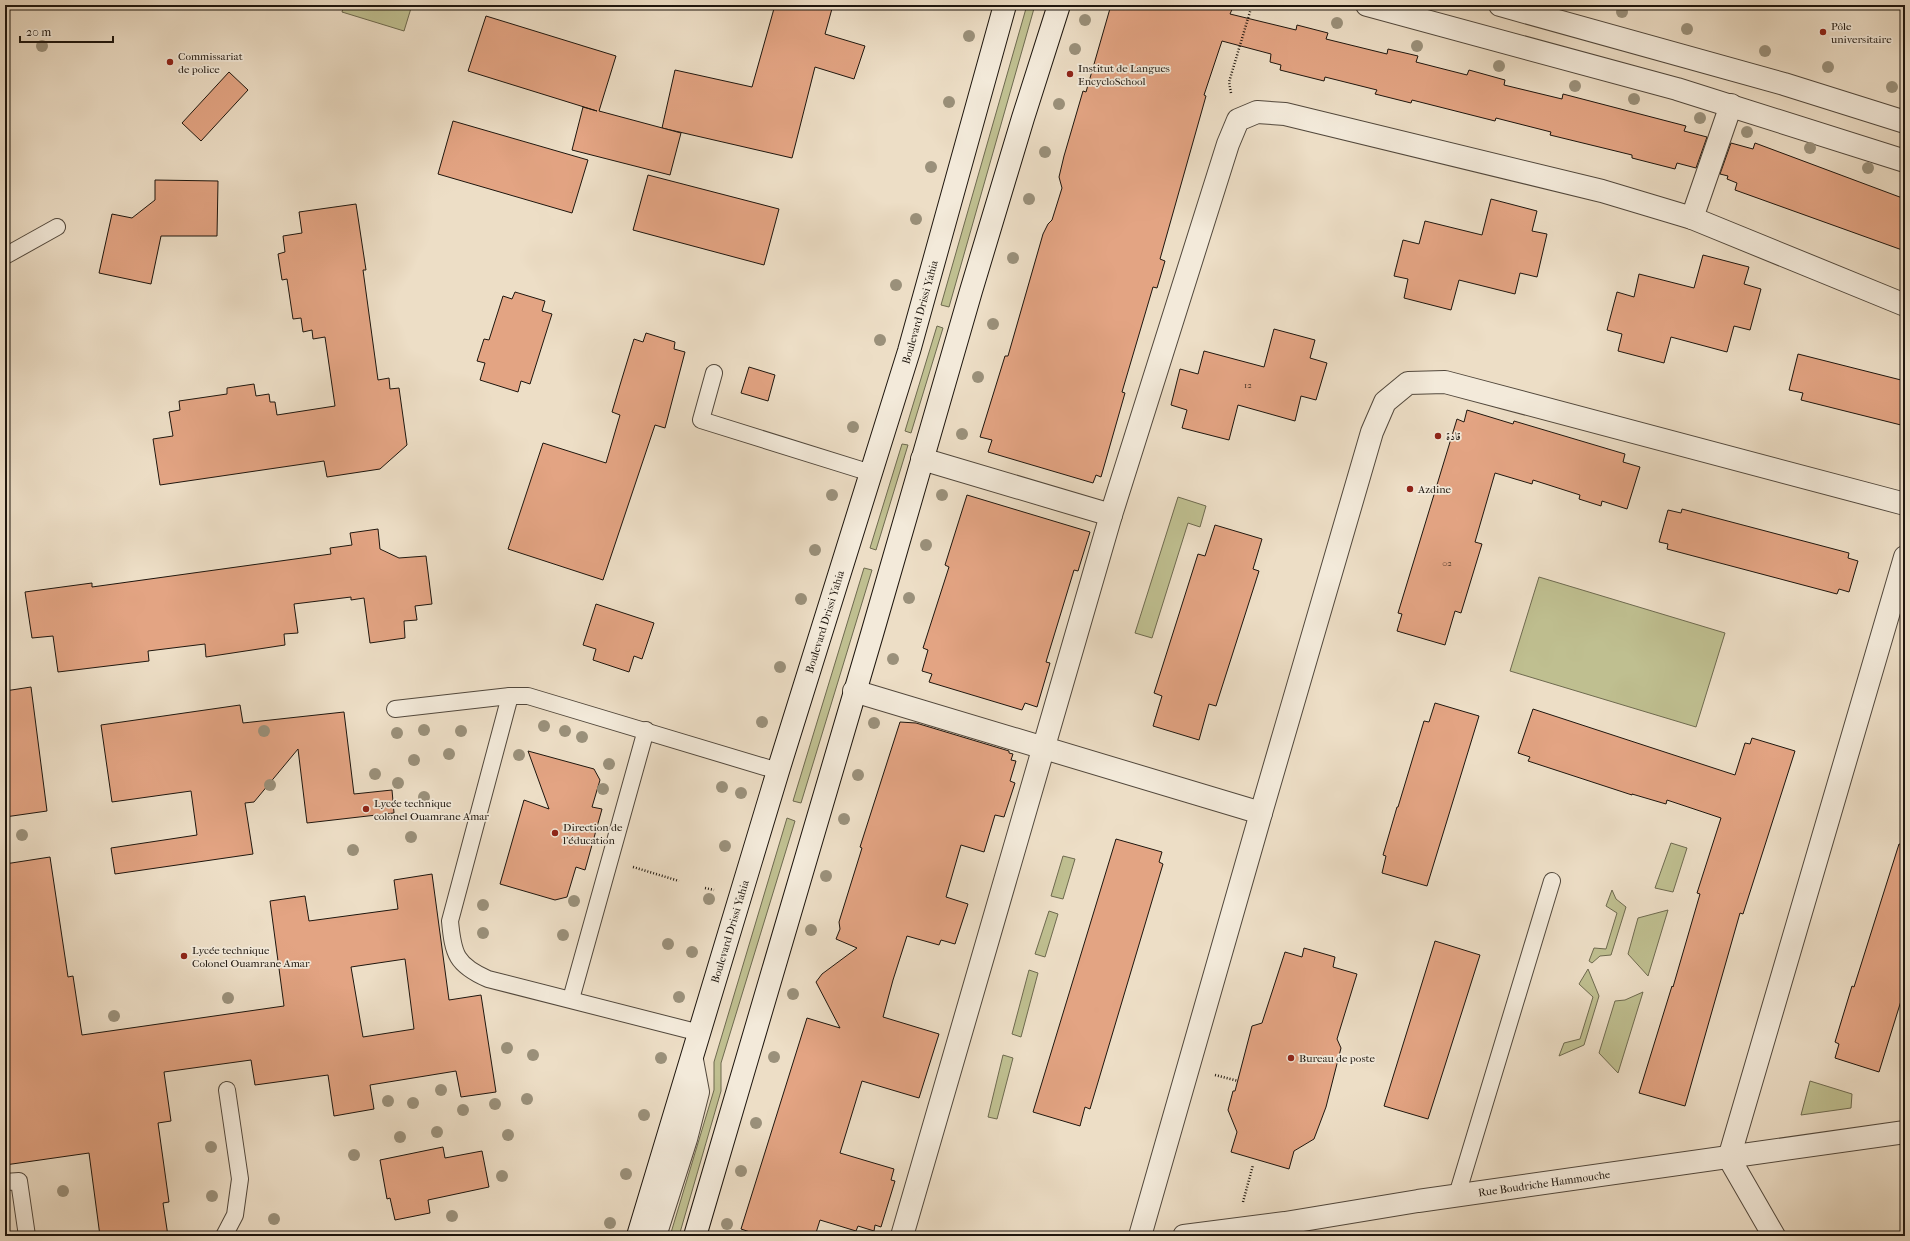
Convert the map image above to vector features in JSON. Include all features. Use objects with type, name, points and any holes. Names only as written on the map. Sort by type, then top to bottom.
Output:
[{"type":"street","name":"Boulevard Drissi Yahia","points":[[638,1236],[778,771],[909,351],[1005,5]]},
{"type":"street","points":[[695,1236],[1022,118],[1059,5]]},
{"type":"street","points":[[1367,5],[1670,87],[1905,161]]},
{"type":"street","points":[[1500,5],[1784,84],[1905,122]]},
{"type":"street","points":[[1692,218],[1731,105]]},
{"type":"street","points":[[902,1236],[1111,515],[1228,144],[1238,120],[1257,112],[1285,114],[1602,191],[1692,218],[1905,305]]},
{"type":"street","points":[[1140,1236],[1372,432],[1385,402],[1408,383],[1445,382],[1905,504]]},
{"type":"street","points":[[922,459],[1111,515]]},
{"type":"street","points":[[1774,1236],[1729,1158],[1905,556]]},
{"type":"street","points":[[854,691],[1261,813]]},
{"type":"street","points":[[654,1236],[686,1139],[698,1092],[692,1060]]},
{"type":"street","name":"Rue Boudriche Hammouche","points":[[1193,1235],[1236,1229],[1286,1230],[1457,1195],[1729,1158],[1905,1132]]},
{"type":"lane","points":[[5,256],[57,227]]},
{"type":"lane","points":[[714,373],[701,420],[871,473]]},
{"type":"lane","points":[[395,709],[510,696],[528,696],[646,730],[778,771]]},
{"type":"lane","points":[[510,696],[450,921],[452,943],[461,963],[474,973],[488,979],[700,1033]]},
{"type":"lane","points":[[571,999],[646,730]]},
{"type":"lane","points":[[1457,1195],[1552,881]]},
{"type":"lane","points":[[224,1236],[235,1216],[240,1179],[227,1090]]},
{"type":"lane","points":[[5,1182],[19,1180],[27,1236]]},
{"type":"path","points":[[1238,120],[1229,82],[1252,5]]},
{"type":"path","points":[[609,860],[679,881]]},
{"type":"path","points":[[1236,1229],[1253,1165]]},
{"type":"green space","points":[[344,5],[412,5],[404,31],[342,12]]},
{"type":"green space","points":[[1027,5],[1035,5],[949,307],[941,305]]},
{"type":"green space","points":[[937,326],[943,328],[911,433],[905,431]]},
{"type":"green space","points":[[902,444],[908,445],[876,550],[870,548]]},
{"type":"green space","points":[[1178,497],[1206,506],[1200,527],[1188,523],[1152,638],[1135,633]]},
{"type":"green space","points":[[864,568],[872,570],[801,803],[793,801]]},
{"type":"green space","points":[[1539,577],[1725,633],[1696,727],[1510,671]]},
{"type":"green space","points":[[787,818],[795,821],[721,1063],[721,1091],[679,1236],[670,1236],[714,1090],[714,1062]]},
{"type":"green space","points":[[1671,843],[1687,848],[1673,892],[1655,888]]},
{"type":"green space","points":[[1063,856],[1075,859],[1063,899],[1051,896]]},
{"type":"green space","points":[[1612,890],[1616,899],[1626,907],[1611,955],[1600,956],[1592,963],[1589,961],[1594,948],[1606,949],[1617,913],[1606,906]]},
{"type":"green space","points":[[1668,910],[1648,976],[1628,954],[1638,918]]},
{"type":"green space","points":[[1049,911],[1058,914],[1045,957],[1035,954]]},
{"type":"green space","points":[[1588,969],[1599,996],[1584,1045],[1559,1056],[1564,1043],[1580,1039],[1593,997],[1579,984]]},
{"type":"green space","points":[[1029,970],[1038,973],[1021,1037],[1012,1034]]},
{"type":"green space","points":[[1643,992],[1618,1073],[1599,1053],[1615,1001],[1625,1000]]},
{"type":"green space","points":[[1003,1055],[1013,1058],[997,1119],[988,1117]]},
{"type":"green space","points":[[1810,1081],[1852,1094],[1851,1108],[1801,1115]]},
{"type":"building","points":[[775,5],[833,5],[825,34],[865,46],[854,79],[815,67],[792,158],[662,128],[675,70],[752,87]]},
{"type":"building","points":[[1111,5],[1234,5],[1230,14],[1296,30],[1297,25],[1328,33],[1326,39],[1387,54],[1388,49],[1418,56],[1416,62],[1467,75],[1469,70],[1505,80],[1504,85],[1562,99],[1563,94],[1686,126],[1684,131],[1707,137],[1696,168],[1677,163],[1675,169],[1632,158],[1632,155],[1550,135],[1551,132],[1496,118],[1495,121],[1412,100],[1411,103],[1375,94],[1377,90],[1325,77],[1324,81],[1280,70],[1281,65],[1270,62],[1271,54],[1222,41],[1204,95],[1206,96],[1160,259],[1165,261],[1157,288],[1153,287],[1122,392],[1125,393],[1101,477],[1096,475],[1093,483],[988,452],[992,440],[980,437],[1005,356],[1008,356],[1043,234],[1048,224],[1052,220],[1062,188],[1059,177],[1064,156],[1083,91],[1086,92]]},
{"type":"building","points":[[486,16],[616,56],[599,111],[681,133],[670,175],[572,150],[583,107],[597,111],[468,71]]},
{"type":"building","points":[[229,72],[248,90],[201,141],[182,123]]},
{"type":"building","points":[[453,121],[588,160],[572,213],[438,174]]},
{"type":"building","points":[[1731,143],[1753,149],[1755,143],[1905,199],[1905,251],[1735,190],[1737,183],[1727,179],[1728,176],[1720,174]]},
{"type":"building","points":[[648,175],[779,209],[764,265],[633,230]]},
{"type":"building","points":[[155,180],[218,181],[217,236],[161,236],[151,284],[99,273],[112,214],[132,218],[155,200]]},
{"type":"building","points":[[1491,199],[1537,211],[1532,231],[1547,234],[1537,277],[1520,273],[1515,294],[1459,280],[1451,310],[1404,298],[1408,279],[1394,276],[1403,240],[1419,244],[1425,221],[1482,235]]},
{"type":"building","points":[[356,204],[366,270],[363,270],[378,380],[389,378],[390,389],[399,388],[407,445],[380,469],[327,477],[324,461],[160,485],[153,439],[173,436],[169,412],[180,410],[179,401],[227,394],[227,388],[254,384],[256,396],[269,394],[270,402],[275,402],[277,415],[335,406],[325,337],[313,339],[312,330],[303,332],[301,318],[293,319],[287,279],[282,280],[278,254],[285,252],[283,236],[302,233],[299,212]]},
{"type":"building","points":[[1703,255],[1749,267],[1744,284],[1761,289],[1750,330],[1734,326],[1727,352],[1671,337],[1664,363],[1618,351],[1622,334],[1607,330],[1617,292],[1634,297],[1639,274],[1694,288]]},
{"type":"building","points":[[515,292],[545,301],[542,311],[552,314],[530,384],[521,381],[518,392],[480,380],[485,363],[477,361],[484,339],[489,340],[503,296],[512,299]]},
{"type":"building","points":[[1274,329],[1315,340],[1310,358],[1327,363],[1316,400],[1301,396],[1295,421],[1238,405],[1229,440],[1182,428],[1187,410],[1171,405],[1180,369],[1198,374],[1204,351],[1264,367]]},
{"type":"building","points":[[646,333],[675,342],[674,349],[685,352],[665,428],[655,425],[603,580],[508,549],[543,443],[606,463],[620,415],[612,412],[634,339],[643,342]]},
{"type":"building","points":[[1798,354],[1905,381],[1905,426],[1801,400],[1803,393],[1789,390]]},
{"type":"building","points":[[749,367],[775,375],[768,401],[741,393]]},
{"type":"building","points":[[1467,410],[1513,424],[1514,421],[1625,454],[1623,462],[1640,467],[1627,509],[1602,501],[1601,506],[1579,499],[1580,495],[1533,480],[1532,484],[1495,473],[1475,542],[1482,544],[1461,613],[1455,611],[1445,645],[1397,631],[1402,614],[1398,613],[1457,419],[1464,422]]},
{"type":"building","points":[[967,495],[1090,532],[1078,571],[1074,570],[1046,662],[1050,663],[1037,707],[1025,703],[1022,710],[929,682],[932,674],[922,671],[928,650],[923,648],[949,567],[945,565]]},
{"type":"building","points":[[1682,509],[1849,553],[1848,558],[1858,561],[1849,592],[1839,589],[1837,594],[1667,549],[1668,544],[1659,542],[1668,510],[1681,513]]},
{"type":"building","points":[[1215,525],[1262,539],[1253,569],[1259,571],[1216,706],[1209,704],[1199,740],[1153,726],[1162,696],[1154,693],[1198,554],[1205,556]]},
{"type":"building","points":[[378,529],[380,549],[399,558],[426,556],[432,604],[415,606],[417,620],[404,621],[405,638],[370,643],[364,598],[351,600],[351,597],[294,604],[298,633],[284,634],[285,645],[206,657],[205,644],[148,651],[149,661],[58,672],[53,636],[32,638],[25,592],[92,583],[92,587],[331,554],[330,548],[352,545],[350,533]]},
{"type":"building","points":[[596,604],[654,623],[642,659],[634,656],[629,672],[593,660],[596,649],[583,645]]},
{"type":"building","points":[[31,687],[47,811],[5,817],[5,691]]},
{"type":"building","points":[[1435,703],[1479,716],[1427,886],[1382,873],[1386,856],[1383,855],[1397,807],[1424,721],[1429,722]]},
{"type":"building","points":[[240,705],[243,723],[344,712],[354,794],[392,790],[394,813],[307,823],[298,749],[254,802],[245,803],[253,854],[115,874],[111,848],[197,835],[191,791],[112,802],[101,725]]},
{"type":"building","points":[[1533,709],[1735,775],[1745,743],[1750,744],[1752,738],[1795,751],[1743,914],[1740,913],[1685,1106],[1639,1093],[1672,986],[1673,987],[1700,894],[1697,893],[1721,818],[1667,800],[1666,804],[1632,795],[1528,761],[1530,757],[1518,753]]},
{"type":"building","points":[[900,722],[916,723],[1009,751],[1009,753],[1013,754],[1011,760],[1016,761],[1010,781],[1015,783],[1004,817],[995,815],[984,852],[961,845],[946,897],[968,904],[955,944],[941,940],[939,945],[907,936],[893,980],[883,1017],[939,1034],[919,1098],[862,1081],[840,1153],[894,1169],[891,1180],[895,1181],[881,1227],[875,1225],[874,1231],[858,1226],[856,1231],[820,1220],[815,1236],[751,1236],[750,1232],[741,1229],[807,1018],[840,1028],[816,982],[822,974],[857,948],[836,939],[840,929],[839,922],[862,848],[860,847]]},
{"type":"building","name":"Direction de l'éducation","points":[[528,751],[594,769],[600,780],[592,807],[602,809],[585,870],[576,867],[567,897],[555,900],[500,884],[524,800],[549,809]]},
{"type":"building","points":[[1116,839],[1162,852],[1159,862],[1163,864],[1090,1109],[1085,1107],[1080,1126],[1033,1112]]},
{"type":"building","points":[[1899,844],[1905,845],[1905,988],[1879,1072],[1835,1058],[1839,1044],[1835,1042]]},
{"type":"building","points":[[50,857],[68,977],[73,976],[82,1035],[284,1006],[270,901],[305,896],[309,921],[398,909],[394,880],[432,874],[449,1000],[481,995],[496,1092],[461,1097],[456,1071],[370,1085],[374,1109],[334,1116],[328,1075],[255,1085],[251,1060],[164,1072],[171,1121],[158,1123],[169,1202],[163,1203],[168,1236],[100,1236],[89,1153],[5,1165],[5,864]],"holes":[[[405,959],[414,1029],[363,1037],[351,967]]]},
{"type":"building","points":[[1435,941],[1480,955],[1428,1119],[1384,1106]]},
{"type":"building","name":"Bureau de poste","points":[[1304,948],[1335,957],[1333,967],[1357,974],[1337,1039],[1341,1048],[1326,1107],[1314,1139],[1294,1151],[1289,1169],[1231,1152],[1237,1132],[1228,1110],[1233,1091],[1235,1091],[1252,1026],[1262,1023],[1285,952],[1302,957]]},
{"type":"building","points":[[443,1147],[445,1158],[482,1151],[489,1187],[428,1200],[430,1213],[395,1220],[390,1198],[387,1199],[380,1160]]},
{"type":"place","name":"Pôle universitaire","points":[[1823,32]]},
{"type":"place","name":"Commissariat de police","points":[[170,62]]},
{"type":"place","name":"Institut de Langues EncycloSchool","points":[[1070,74]]},
{"type":"place","name":"قادة","points":[[1438,436]]},
{"type":"place","name":"Azdine","points":[[1410,489]]},
{"type":"place","name":"Lycée technique colonel Ouamrane Amar","points":[[366,809]]},
{"type":"place","name":"Direction de l'éducation","points":[[555,833]]},
{"type":"place","name":"Lycée technique Colonel Ouamrane Amar","points":[[184,956]]},
{"type":"place","name":"Bureau de poste","points":[[1291,1058]]}]
